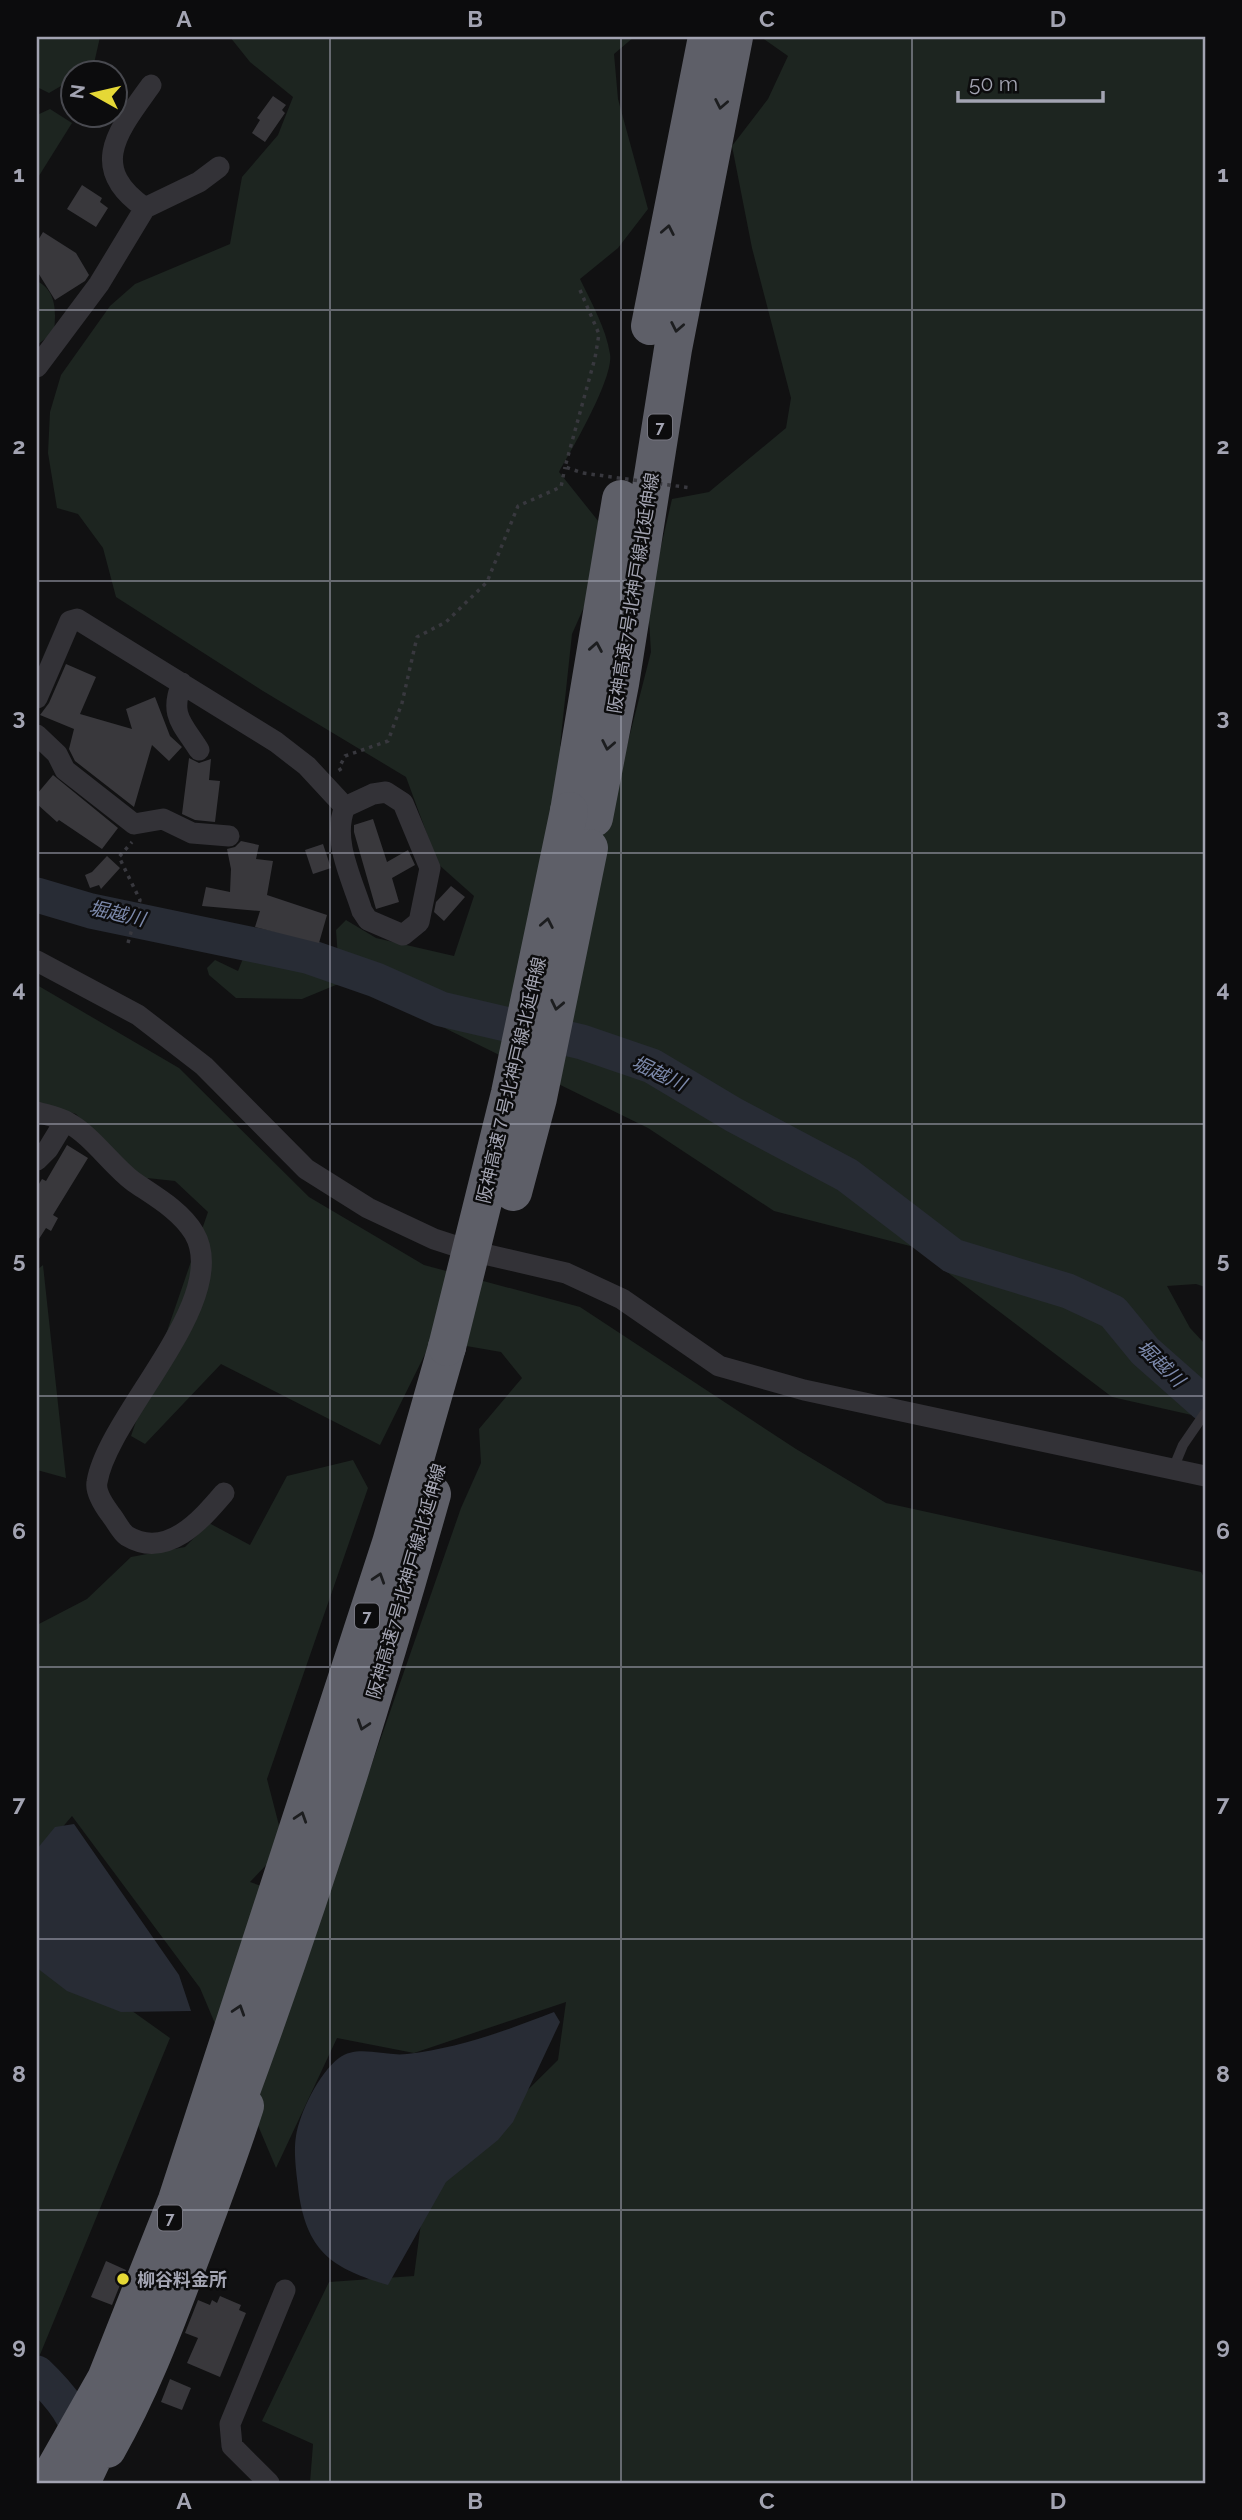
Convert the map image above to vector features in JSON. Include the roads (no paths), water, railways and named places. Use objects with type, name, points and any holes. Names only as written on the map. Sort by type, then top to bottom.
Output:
[{"type":"highway","name":"阪神高速7号北神戸線北延伸線","points":[[581,815],[648,338],[707,37]]},
{"type":"highway","name":"阪神高速7号北神戸線北延伸線","points":[[581,815],[620,684],[673,349],[734,37]]},
{"type":"highway","name":"阪神高速７号北神戸線北延伸線","points":[[459,1350],[510,1093],[581,815]]},
{"type":"highway","name":"阪神高速7号北神戸線北延伸線","points":[[295,1884],[391,1543],[459,1350]]},
{"type":"highway","name":"7","points":[[66,2481],[114,2385],[206,2155],[267,2019],[295,1884]]},
{"type":"highway","name":"7","points":[[206,2155],[219,2076],[295,1884]]},
{"type":"street","points":[[145,208],[124,193],[113,174],[113,157],[115,139],[151,85]]},
{"type":"street","points":[[37,367],[99,284],[145,208],[199,182],[219,167]]},
{"type":"street","points":[[37,698],[71,621],[77,619],[276,742],[307,766],[345,807]]},
{"type":"street","points":[[182,682],[174,701],[175,712],[199,750]]},
{"type":"street","points":[[37,735],[57,754],[65,771],[134,824],[163,820],[192,833],[229,836]]},
{"type":"street","points":[[386,792],[403,803],[420,839],[430,868],[419,922],[403,935],[368,920],[362,911],[339,836],[339,821],[345,807],[373,794],[386,792]]},
{"type":"street","points":[[37,961],[138,1015],[204,1066],[306,1169],[368,1208],[434,1239],[471,1251],[566,1273],[622,1299],[719,1366],[804,1390],[1205,1476]]},
{"type":"street","points":[[37,1112],[65,1121],[127,1176],[180,1214],[204,1255],[198,1287],[175,1338],[106,1455],[96,1484],[104,1505],[127,1535],[156,1543],[178,1539],[224,1493]]},
{"type":"street","points":[[37,1160],[48,1149],[65,1121]]},
{"type":"street","points":[[269,2483],[232,2446],[230,2424],[285,2290]]},
{"type":"lane","points":[[1173,1469],[1196,1424],[1205,1413]]},
{"type":"waterway","name":"堀越川","points":[[37,895],[91,911],[307,956],[376,980],[441,1009],[582,1042],[652,1066],[734,1115],[847,1175],[953,1256],[1068,1291],[1113,1312],[1145,1351],[1205,1404]]},
{"type":"waterway","points":[[37,2373],[74,2418],[82,2440],[83,2452]]},
{"type":"place","name":"柳谷料金所","points":[[123,2279]]}]
